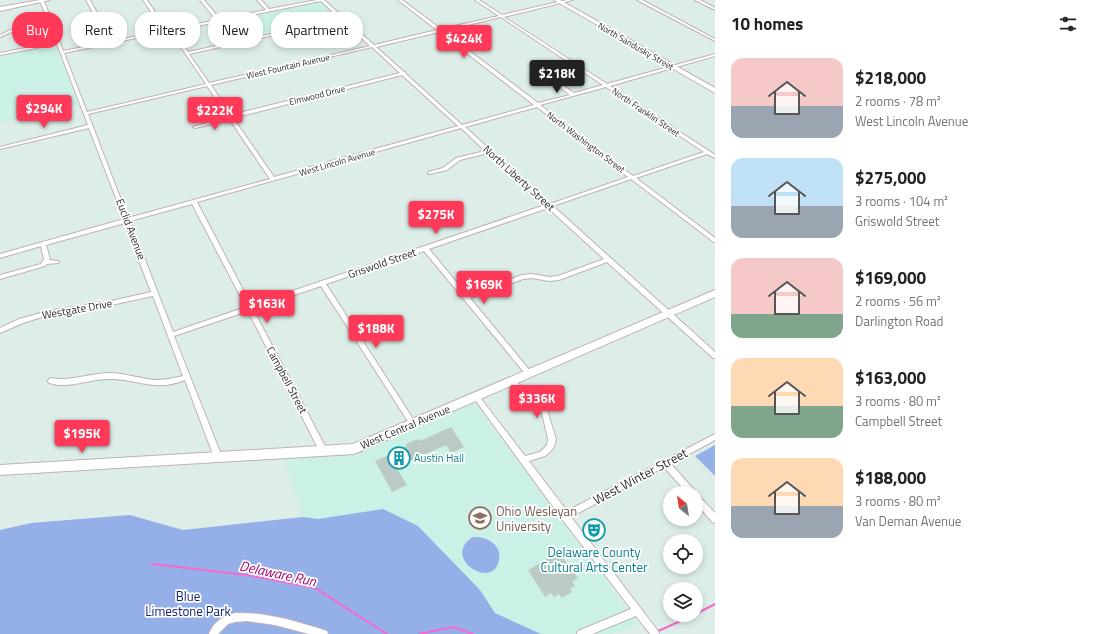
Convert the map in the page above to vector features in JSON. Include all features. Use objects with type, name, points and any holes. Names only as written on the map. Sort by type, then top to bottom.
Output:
[{"type":"main road","points":[[0,8],[48,0]]},
{"type":"main road","name":"North Sandusky Street","points":[[558,1],[715,91]]},
{"type":"main road","name":"West Central Avenue","points":[[0,470],[324,452],[354,449],[715,293]]},
{"type":"street","points":[[88,0],[95,12]]},
{"type":"street","points":[[145,0],[154,12]]},
{"type":"street","points":[[202,0],[212,12]]},
{"type":"street","points":[[259,0],[269,11]]},
{"type":"street","points":[[263,12],[322,0]]},
{"type":"street","name":"North Liberty Street","points":[[322,0],[335,12]]},
{"type":"street","name":"North Washington Street","points":[[400,0],[715,241]]},
{"type":"street","name":"North Franklin Street","points":[[477,0],[715,157]]},
{"type":"street","name":"West Fountain Avenue","points":[[86,113],[440,31],[558,1],[570,0]]},
{"type":"street","points":[[639,0],[715,40]]},
{"type":"street","points":[[697,0],[715,9]]},
{"type":"street","name":"Euclid Avenue","points":[[42,1],[46,12]]},
{"type":"street","points":[[0,36],[12,31]]},
{"type":"street","points":[[186,53],[271,35]]},
{"type":"street","name":"North Liberty Street","points":[[363,36],[715,356]]},
{"type":"street","points":[[0,54],[32,48]]},
{"type":"street","name":"Euclid Avenue","points":[[60,48],[218,457]]},
{"type":"street","points":[[62,52],[82,48]]},
{"type":"street","points":[[182,48],[273,180]]},
{"type":"street","name":"West Lincoln Avenue","points":[[0,256],[715,55]]},
{"type":"street","name":"Elmwood Drive","points":[[195,127],[404,73]]},
{"type":"street","points":[[551,79],[573,95]]},
{"type":"street","points":[[0,148],[91,126]]},
{"type":"street","points":[[430,174],[445,168],[458,159],[489,151]]},
{"type":"street","name":"Griswold Street","points":[[171,335],[707,152]]},
{"type":"street","name":"Campbell Street","points":[[194,202],[249,309],[304,410],[324,452]]},
{"type":"street","points":[[43,244],[46,262]]},
{"type":"street","points":[[425,248],[529,374]]},
{"type":"street","points":[[466,297],[522,277],[532,276],[549,279],[559,278],[609,259]]},
{"type":"street","points":[[0,277],[42,265],[46,262],[56,262]]},
{"type":"street","points":[[322,283],[413,424]]},
{"type":"street","name":"Westgate Drive","points":[[0,331],[21,321],[48,313],[111,304],[155,293]]},
{"type":"street","points":[[51,381],[70,383],[110,376],[157,383],[171,382],[187,377]]},
{"type":"street","points":[[513,381],[530,402],[536,403],[545,412],[552,439],[550,447],[542,454],[523,460]]},
{"type":"street","points":[[476,397],[654,634]]},
{"type":"street","name":"West Winter Street","points":[[565,516],[715,437]]},
{"type":"street","points":[[665,463],[686,486]]},
{"type":"street","points":[[703,506],[715,519]]},
{"type":"street","points":[[581,634],[637,611]]},
{"type":"street","points":[[213,634],[225,620],[242,617],[289,623],[324,634]]},
{"type":"shaded area","points":[[319,1],[331,12],[271,12],[271,33],[263,35],[263,13]]},
{"type":"shaded area","points":[[36,48],[57,48],[78,105],[0,123],[0,55]]},
{"type":"shaded area","name":"Ohio Wesleyan University","points":[[474,403],[639,625],[613,634],[541,634],[495,613],[480,590],[383,509],[318,519],[303,517],[284,458],[340,455],[365,450]]},
{"type":"green space","points":[[715,445],[715,476],[695,456]]},
{"type":"green space","name":"Blue Limestone Park","points":[[383,509],[418,526],[480,590],[495,613],[541,634],[0,634],[0,530],[31,523],[130,515],[183,530],[303,517],[318,519]]},
{"type":"green space","points":[[473,537],[483,538],[496,545],[499,560],[495,569],[488,573],[479,572],[471,568],[465,562],[462,554],[464,545]]},
{"type":"building","name":"Austin Hall","points":[[451,427],[464,447],[451,453],[446,445],[396,467],[407,485],[392,492],[375,461],[398,451],[397,450],[407,446],[406,444],[418,439],[420,441]]},
{"type":"building","name":"Delaware County Cultural Arts Center","points":[[592,518],[600,526],[598,527],[603,535],[595,540],[583,523]]},
{"type":"building","points":[[559,552],[578,578],[572,582],[575,586],[570,588],[572,592],[562,598],[559,594],[554,597],[551,593],[545,597],[528,570]]},
{"type":"waterway","name":"Delaware Run","points":[[152,564],[247,575],[315,588],[387,634]]},
{"type":"waterway","name":"Delaware Run","points":[[703,610],[715,604]]},
{"type":"waterway","name":"Delaware Run","points":[[656,632],[678,622]]},
{"type":"waterway","name":"Delaware Run","points":[[419,634],[453,627],[473,634]]},
{"type":"place","name":"Austin Hall","points":[[399,458]]},
{"type":"place","name":"Ohio Wesleyan University","points":[[480,518]]},
{"type":"place","name":"Delaware County Cultural Arts Center","points":[[594,530]]}]
